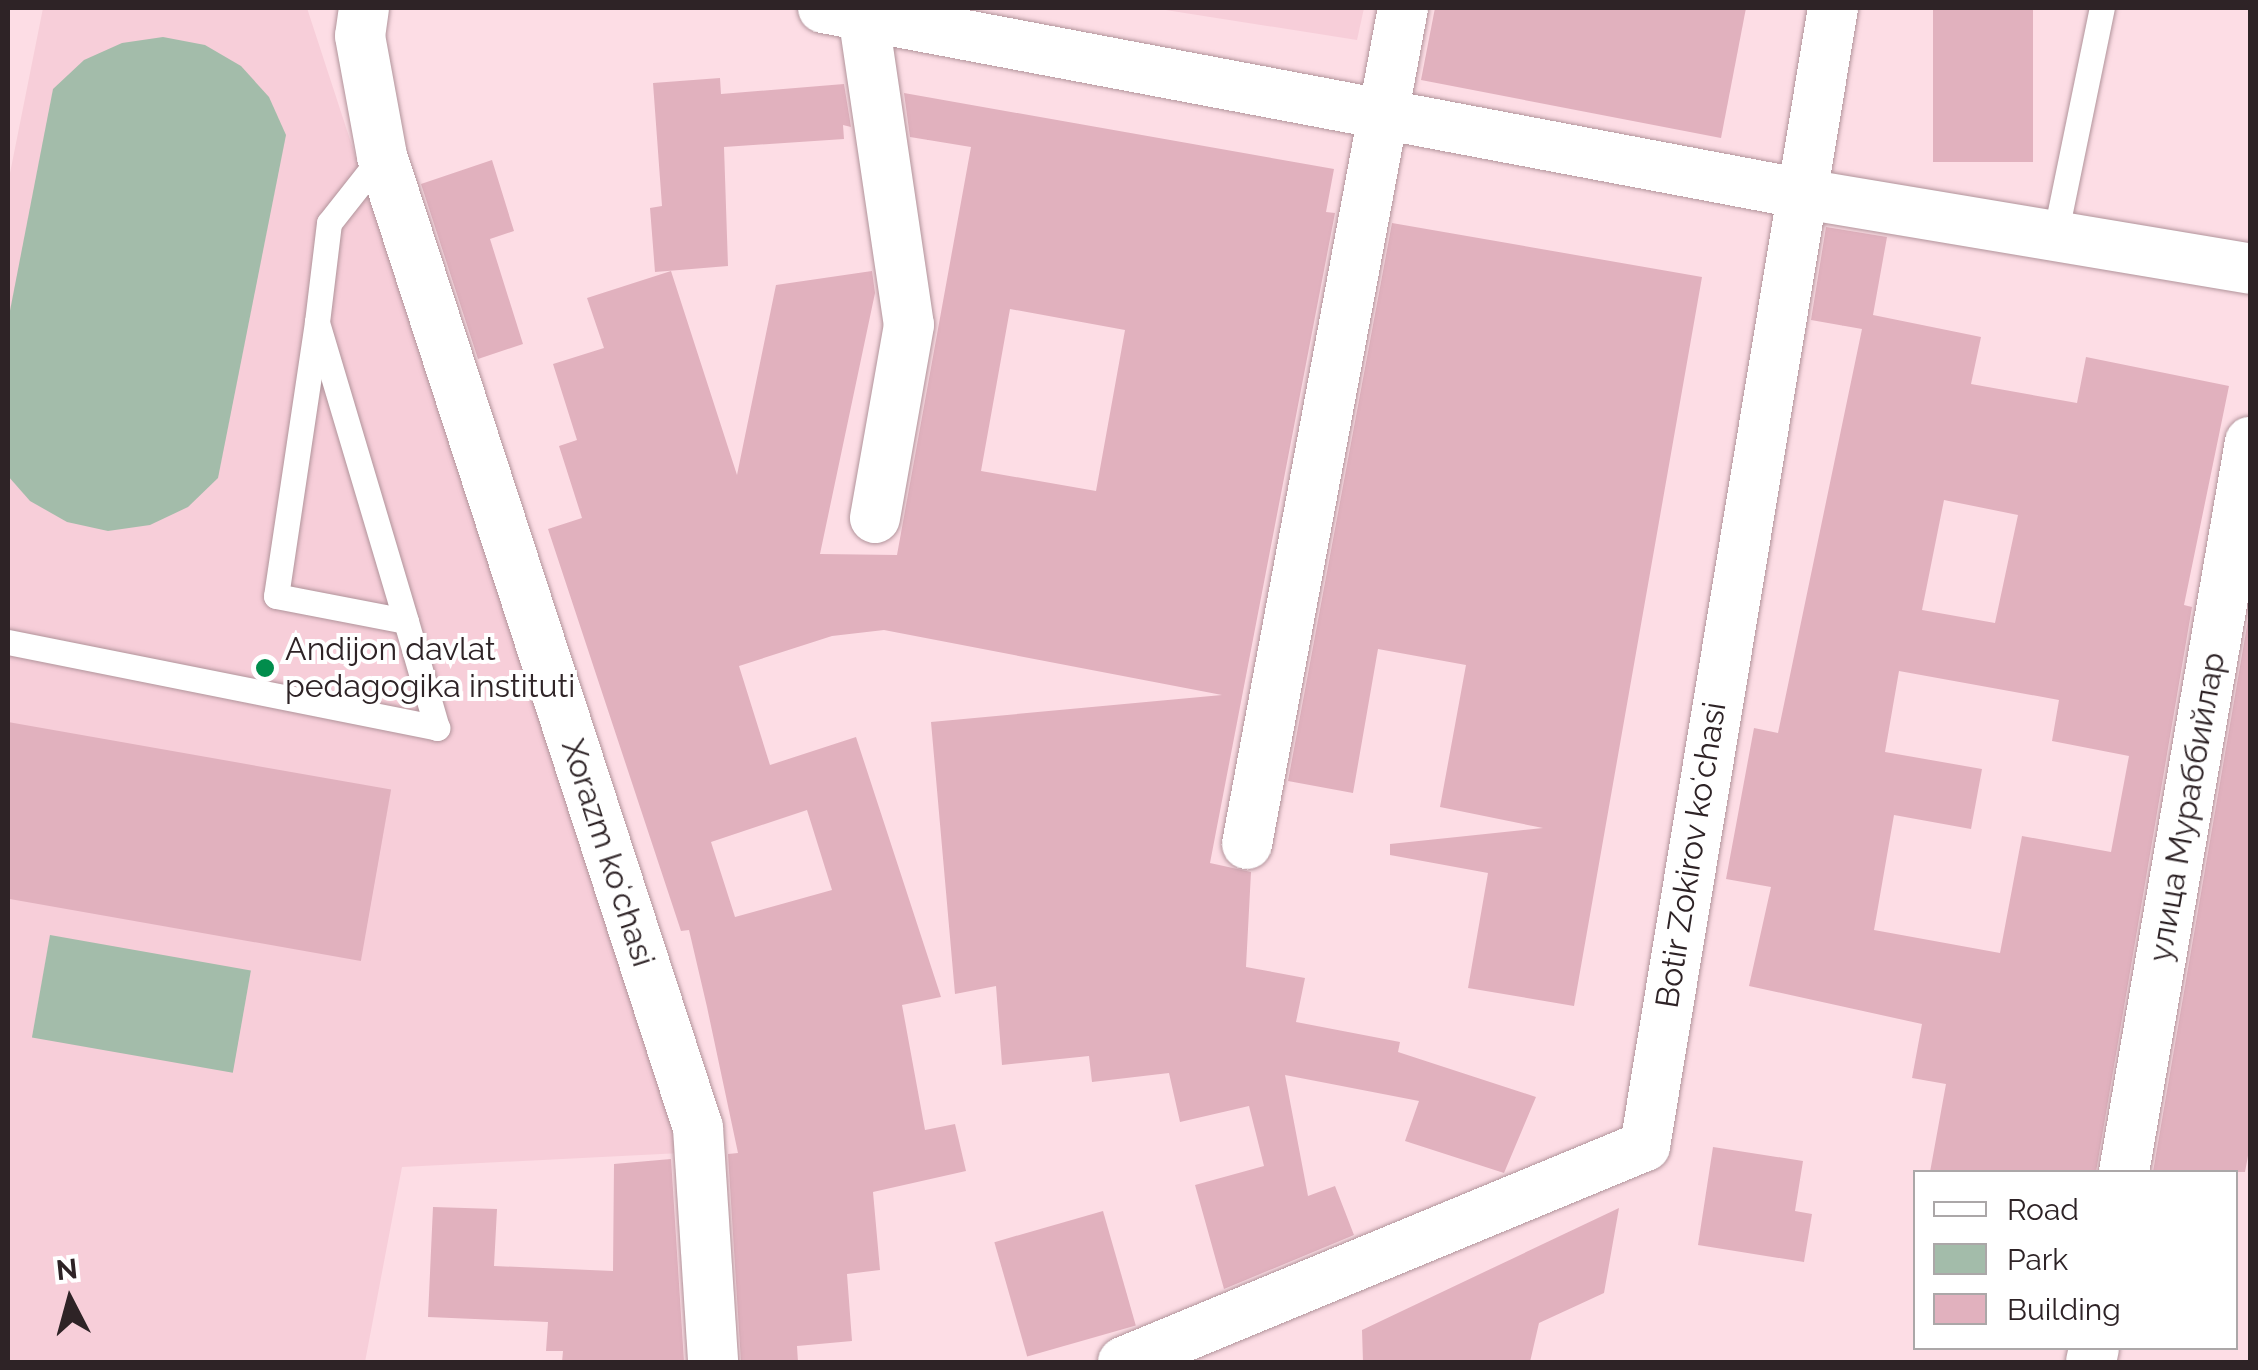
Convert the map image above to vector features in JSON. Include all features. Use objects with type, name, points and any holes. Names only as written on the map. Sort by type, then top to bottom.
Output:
[{"type":"street","name":"Xorazm koʻchasi","points":[[364,8],[360,36],[382,156],[698,1128],[712,1362]]},
{"type":"street","points":[[1247,844],[1403,8]]},
{"type":"street","name":"Botir Zokirov koʻchasi","points":[[1123,1362],[1645,1146],[1798,193],[1833,8]]},
{"type":"street","points":[[875,518],[909,325],[843,11],[1798,193],[2250,268]]},
{"type":"street","name":"улица Мураббийлар","points":[[2124,1170],[2250,442]]},
{"type":"lane","points":[[2054,236],[2102,8]]},
{"type":"lane","points":[[382,156],[329,223],[276,596],[406,621]]},
{"type":"lane","points":[[8,642],[437,728],[317,322]]},
{"type":"shaded area","name":"Andijon davlat pedagogika instituti","points":[[43,8],[307,8],[681,1153],[402,1167],[365,1362],[8,1362],[8,183]]},
{"type":"shaded area","points":[[1153,8],[1364,8],[1357,40]]},
{"type":"green space","points":[[163,37],[205,45],[241,66],[269,97],[286,135],[218,478],[188,507],[150,525],[108,531],[67,522],[30,501],[8,476],[8,321],[53,89],[84,60],[122,43]]},
{"type":"green space","points":[[50,935],[251,970],[233,1073],[32,1037]]},
{"type":"building","points":[[1435,8],[1746,8],[1721,138],[1421,80]]},
{"type":"building","points":[[1933,8],[2033,8],[2033,162],[1933,162]]},
{"type":"building","points":[[720,78],[721,94],[844,84],[851,127],[843,125],[844,139],[724,147],[728,266],[655,272],[650,208],[662,206],[653,83]]},
{"type":"building","points":[[904,93],[1334,169],[1326,212],[1335,213],[1210,863],[1251,872],[1246,967],[1305,978],[1296,1022],[1400,1042],[1398,1052],[1536,1097],[1504,1173],[1405,1141],[1419,1101],[1285,1075],[1308,1196],[1335,1186],[1354,1235],[1224,1289],[1195,1185],[1264,1166],[1249,1106],[1180,1122],[1169,1073],[1092,1082],[1089,1056],[1002,1065],[996,986],[955,994],[931,722],[1222,695],[884,630],[832,636],[739,666],[770,765],[856,737],[941,997],[902,1005],[925,1130],[955,1124],[966,1171],[873,1192],[880,1270],[847,1274],[852,1341],[797,1346],[798,1362],[741,1362],[728,1154],[738,1153],[689,930],[681,931],[548,529],[582,518],[559,446],[577,440],[553,364],[604,348],[587,298],[671,271],[737,475],[776,285],[872,271],[875,293],[820,554],[897,555],[971,147],[910,137]],"holes":[[[1010,309],[1125,330],[1096,491],[981,471]],[[807,810],[832,890],[735,917],[711,842]]]},
{"type":"building","points":[[492,160],[514,231],[490,239],[523,344],[478,359],[421,184]]},
{"type":"building","points":[[1392,223],[1702,277],[1574,1006],[1468,988],[1488,873],[1390,855],[1390,844],[1543,828],[1440,807],[1466,665],[1378,649],[1353,793],[1288,781]]},
{"type":"building","points":[[1826,227],[1887,237],[1873,315],[1981,337],[1971,384],[2077,403],[2086,357],[2229,386],[2184,605],[2192,607],[2096,1170],[1930,1170],[1946,1084],[1912,1078],[1922,1024],[1749,986],[1771,887],[1726,879],[1754,728],[1778,733],[1862,329],[1811,320]],"holes":[[[1944,500],[2018,515],[1995,623],[1922,610]],[[1899,671],[2059,700],[2052,741],[2129,756],[2111,852],[2022,836],[2000,953],[1874,930],[1894,815],[1971,829],[1982,769],[1885,752]]]},
{"type":"building","points":[[2248,620],[2250,1145],[2245,1172],[2153,1170]]},
{"type":"building","points":[[8,722],[391,790],[361,961],[8,899]]},
{"type":"building","points":[[1713,1147],[1803,1161],[1795,1211],[1812,1214],[1804,1262],[1698,1245]]},
{"type":"building","points":[[671,1159],[684,1362],[562,1362],[563,1351],[546,1351],[548,1322],[428,1317],[433,1207],[497,1209],[494,1266],[613,1271],[614,1164]]},
{"type":"building","points":[[1619,1208],[1604,1293],[1539,1323],[1530,1362],[1363,1362],[1362,1330]]},
{"type":"building","points":[[1103,1211],[1136,1325],[1027,1357],[994,1242]]},
{"type":"place","name":"Andijon davlat pedagogika instituti","points":[[265,668]]}]
